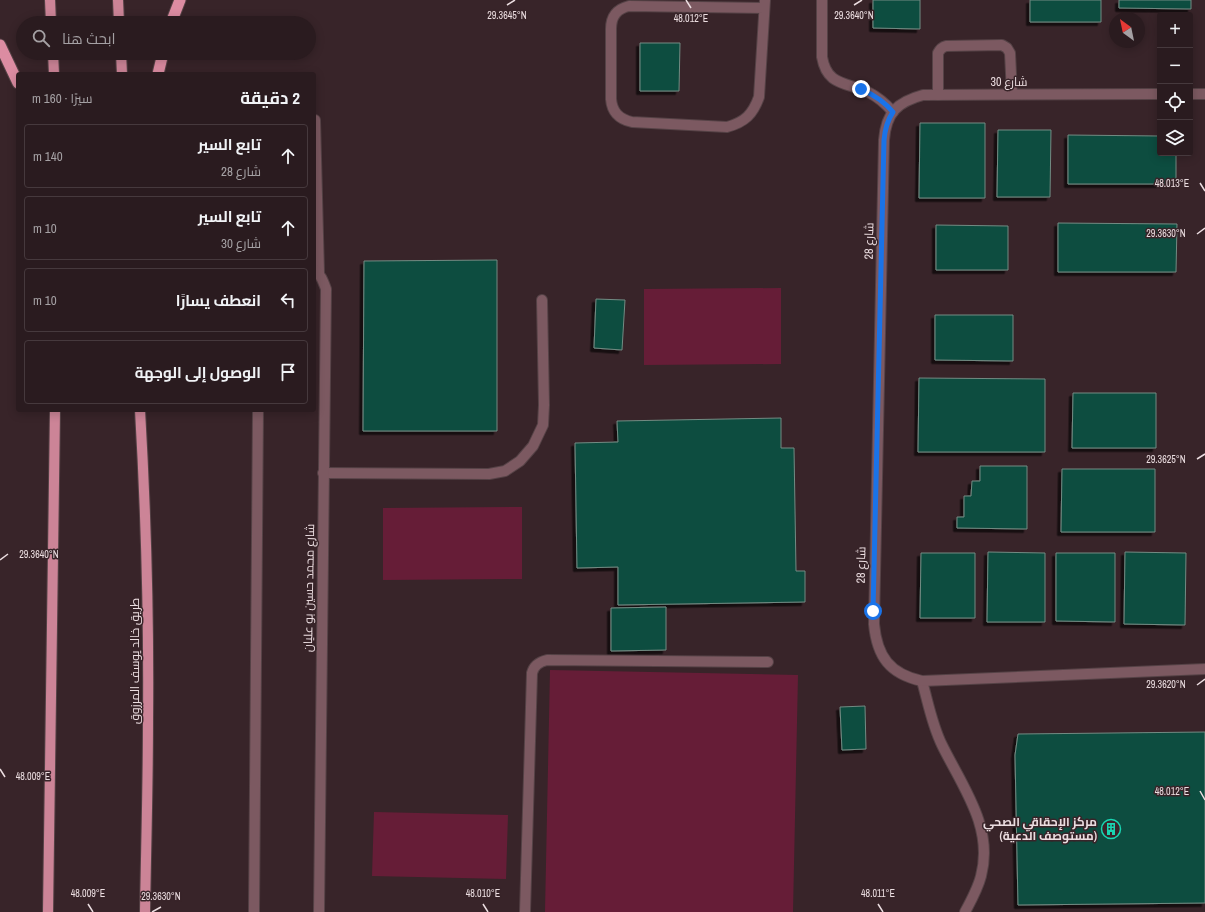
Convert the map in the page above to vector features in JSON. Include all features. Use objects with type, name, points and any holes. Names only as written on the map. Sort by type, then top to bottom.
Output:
[{"type":"highway","points":[[174,16],[180,0]]},
{"type":"highway","points":[[0,45],[16,79]]},
{"type":"highway","points":[[158,72],[161,60]]},
{"type":"main road","points":[[50,0],[51,16]]},
{"type":"main road","points":[[118,0],[119,16]]},
{"type":"main road","points":[[53,60],[54,72]]},
{"type":"main road","points":[[121,60],[122,72]]},
{"type":"main road","points":[[48,912],[55,412]]},
{"type":"main road","name":"طريق خالد يوسف المرزوق","points":[[140,412],[146,525],[148,616],[145,912]]},
{"type":"street","points":[[822,0],[822,57],[823,66],[827,73],[839,82],[870,93],[886,104],[893,112]]},
{"type":"street","points":[[764,4],[759,96],[756,106],[744,120],[727,127],[632,122],[620,117],[615,112],[611,99],[611,22],[618,11],[629,6],[764,4]]},
{"type":"street","points":[[938,95],[938,53],[940,49],[946,46],[1002,45],[1007,48],[1010,53],[1012,94]]},
{"type":"street","name":"شارع 30","points":[[884,140],[885,128],[888,119],[899,105],[914,97],[923,95],[1157,94]]},
{"type":"street","points":[[1193,94],[1205,94]]},
{"type":"street","name":"شارع 28","points":[[884,140],[874,624],[875,639],[882,656],[899,674],[922,681],[1205,669]]},
{"type":"street","name":"شارع محمد حسين بو عليان","points":[[316,271],[323,280],[326,290],[318,912]]},
{"type":"street","points":[[323,473],[489,474],[505,471],[520,461],[533,446],[542,425],[544,405],[542,300]]},
{"type":"street","points":[[254,912],[258,412]]},
{"type":"street","points":[[525,912],[533,668],[542,661],[547,660],[768,662]]},
{"type":"street","points":[[922,681],[933,722],[941,744],[976,812],[983,833],[984,854],[981,876],[965,912]]},
{"type":"shaded area","points":[[781,288],[781,364],[644,365],[644,289]]},
{"type":"shaded area","points":[[522,507],[522,579],[383,580],[383,508]]},
{"type":"shaded area","points":[[550,670],[798,675],[793,912],[545,912]]},
{"type":"shaded area","points":[[374,812],[508,815],[506,879],[372,876]]},
{"type":"building","points":[[873,0],[920,0],[920,29],[873,28]]},
{"type":"building","points":[[1030,0],[1101,0],[1101,22],[1030,22]]},
{"type":"building","points":[[1119,0],[1191,0],[1191,9],[1119,8]]},
{"type":"building","points":[[640,43],[680,43],[679,91],[640,91]]},
{"type":"building","points":[[920,123],[985,123],[985,198],[919,198]]},
{"type":"building","points":[[998,130],[1051,130],[1050,197],[997,197]]},
{"type":"building","points":[[1068,135],[1157,136],[1157,156],[1176,156],[1176,184],[1068,184]]},
{"type":"building","points":[[1058,223],[1177,224],[1176,272],[1058,272]]},
{"type":"building","points":[[936,225],[1008,226],[1008,270],[936,270]]},
{"type":"building","points":[[497,260],[497,431],[363,431],[364,261]]},
{"type":"building","points":[[596,299],[625,300],[622,350],[594,348]]},
{"type":"building","points":[[935,315],[1013,315],[1013,361],[935,360]]},
{"type":"building","points":[[919,378],[1045,379],[1045,452],[918,452]]},
{"type":"building","points":[[1073,393],[1156,393],[1156,448],[1072,448]]},
{"type":"building","points":[[781,418],[781,448],[794,448],[796,571],[805,571],[805,602],[618,605],[618,567],[577,568],[575,443],[618,442],[617,421]]},
{"type":"building","points":[[980,466],[1027,466],[1027,529],[957,528],[957,517],[964,517],[964,496],[971,496],[972,481],[980,481]]},
{"type":"building","points":[[1062,469],[1155,469],[1155,532],[1061,532]]},
{"type":"building","points":[[988,552],[1045,553],[1045,622],[987,622]]},
{"type":"building","points":[[1125,552],[1186,553],[1185,625],[1124,624]]},
{"type":"building","points":[[921,553],[975,553],[975,618],[920,618]]},
{"type":"building","points":[[1056,553],[1115,553],[1115,622],[1056,621]]},
{"type":"building","points":[[666,607],[666,650],[611,651],[611,608]]},
{"type":"building","points":[[865,706],[866,749],[842,750],[840,707]]},
{"type":"building","name":"مركز الإحقاقي الصحي (مستوصف الدعية)","points":[[1205,732],[1205,903],[1018,905],[1015,755],[1018,734]]},
{"type":"place","name":"مركز الإحقاقي الصحي (مستوصف الدعية)","points":[[1111,829]]},
{"type":"route","points":[[861,89],[878,98],[893,112],[888,119],[885,128],[884,140],[873,611]]}]
